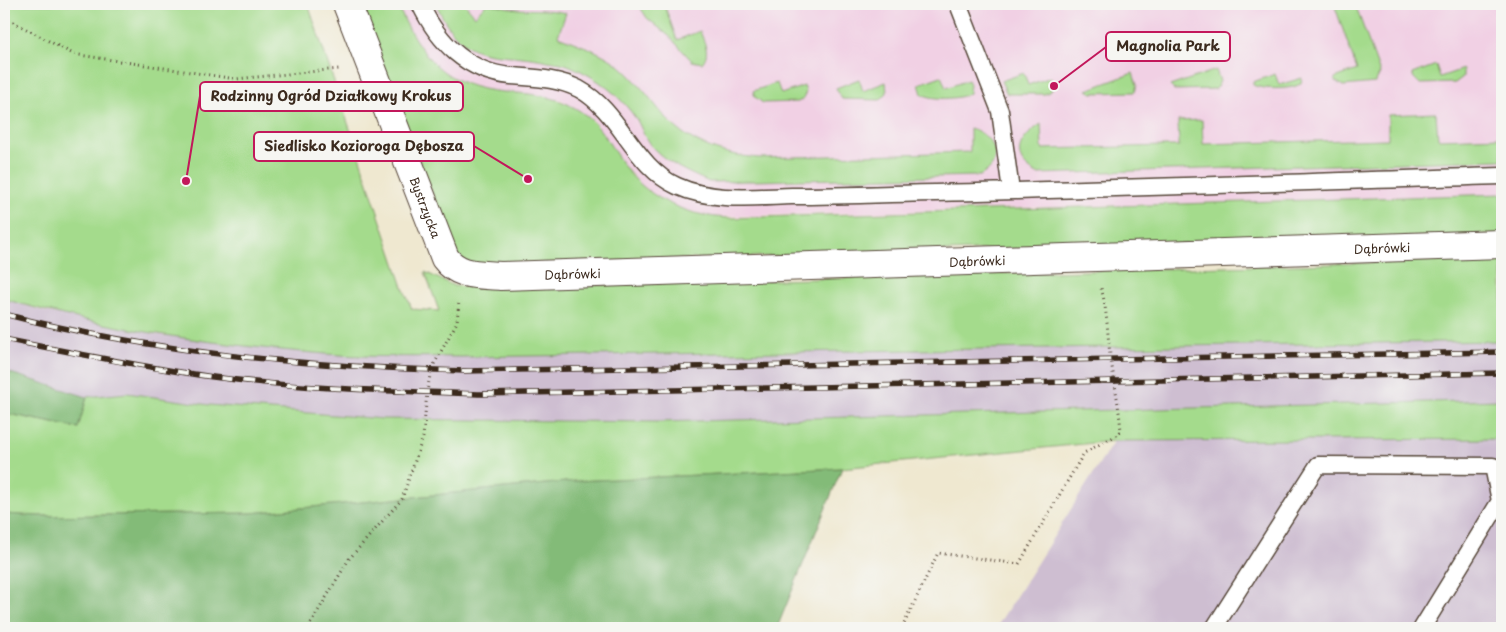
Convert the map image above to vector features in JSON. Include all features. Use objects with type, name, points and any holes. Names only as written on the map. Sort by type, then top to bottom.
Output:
[{"type":"street","name":"Bystrzycka","points":[[347,4],[369,66],[437,239],[445,258],[453,268]]},
{"type":"street","name":"Dąbrówki","points":[[453,268],[471,274],[500,276],[1502,244]]},
{"type":"lane","points":[[420,4],[427,18],[447,47],[470,64],[507,76],[546,78],[579,90],[606,110],[650,169],[676,186],[721,196],[1011,191],[1502,176]]},
{"type":"lane","points":[[958,4],[1000,111],[1011,191]]},
{"type":"lane","points":[[1214,628],[1318,465],[1493,466],[1500,501],[1422,628]]},
{"type":"path","points":[[4,16],[73,54],[236,79],[369,66]]},
{"type":"path","points":[[902,628],[938,553],[1019,564],[1084,453],[1117,435],[1120,431],[1119,405],[1110,359],[1106,306],[1092,257]]},
{"type":"path","points":[[308,628],[349,559],[402,499],[423,438],[426,392],[431,370],[457,322]]},
{"type":"shaded area","points":[[398,4],[1502,4],[1502,194],[714,217],[679,208],[662,200],[640,184],[621,162],[594,121],[562,100],[482,89],[451,77],[435,65],[422,51],[410,33]]},
{"type":"shaded area","points":[[4,299],[43,311],[160,335],[327,354],[462,357],[1502,341],[1502,400],[658,422],[383,419],[209,405],[127,393],[87,397],[4,371]]},
{"type":"shaded area","points":[[1502,439],[1502,628],[996,628],[1114,441]]},
{"type":"green space","points":[[4,4],[308,4],[412,309],[439,311],[425,272],[454,286],[503,288],[1502,259],[1502,341],[462,357],[326,354],[204,341],[123,328],[4,299]]},
{"type":"green space","points":[[357,4],[397,4],[415,39],[425,53],[450,76],[483,89],[553,98],[580,111],[598,127],[620,160],[641,185],[668,202],[698,214],[730,218],[1502,194],[1502,234],[484,265],[459,260]]},
{"type":"green space","points":[[436,4],[465,4],[475,16],[486,4],[566,13],[558,36],[613,61],[642,88],[661,112],[681,132],[705,146],[731,154],[759,158],[970,152],[970,128],[978,131],[991,142],[995,156],[988,170],[980,176],[709,182],[680,168],[660,155],[651,146],[630,111],[616,95],[599,82],[565,64],[496,55],[470,47],[458,38],[447,24]]},
{"type":"green space","points":[[638,4],[664,4],[677,40],[700,31],[706,51],[705,59],[702,63],[692,61],[669,36],[647,18]]},
{"type":"green space","points":[[1334,4],[1355,4],[1380,73],[1375,83],[1343,86],[1335,81],[1335,78],[1357,70]]},
{"type":"green space","points":[[1436,65],[1440,77],[1463,69],[1463,77],[1455,83],[1420,84],[1412,74]]},
{"type":"green space","points":[[1216,70],[1220,81],[1216,89],[1174,90],[1170,86]]},
{"type":"green space","points":[[1024,73],[1028,85],[1051,77],[1052,90],[1045,94],[1007,94],[1001,81]]},
{"type":"green space","points":[[1133,73],[1137,85],[1135,92],[1092,93],[1087,90]]},
{"type":"green space","points":[[1275,74],[1279,85],[1302,78],[1301,83],[1292,87],[1278,88],[1263,88],[1253,85],[1253,82]]},
{"type":"green space","points":[[941,76],[946,88],[968,80],[970,84],[969,93],[959,97],[946,98],[922,94],[919,84]]},
{"type":"green space","points":[[859,79],[863,91],[886,82],[887,93],[880,100],[842,99],[836,88]]},
{"type":"green space","points":[[777,83],[781,94],[804,86],[806,92],[803,99],[798,102],[763,103],[755,97],[753,91]]},
{"type":"green space","points":[[1436,113],[1438,139],[1502,137],[1502,160],[1037,174],[1022,162],[1020,155],[1022,142],[1041,124],[1042,149],[1179,146],[1178,121],[1202,120],[1203,144],[1388,139],[1388,115]]},
{"type":"green space","points":[[4,371],[87,397],[78,428],[4,413]]},
{"type":"green space","points":[[127,393],[209,405],[383,419],[658,422],[1502,400],[1502,439],[1114,441],[842,468],[576,481],[251,513],[38,516],[4,514],[4,413],[78,428],[87,397]]},
{"type":"green space","points":[[842,468],[777,628],[4,628],[4,514],[38,516],[251,513],[576,481]]},
{"type":"railway","points":[[4,314],[118,339],[233,356],[349,366],[465,371],[1502,352]]},
{"type":"railway","points":[[4,339],[82,355],[246,381],[348,389],[483,394],[1502,373]]},
{"type":"place","name":"Magnolia Park","points":[[1054,86]]},
{"type":"place","name":"Siedlisko Kozioroga Dębosza","points":[[528,179]]},
{"type":"place","name":"Rodzinny Ogród Działkowy Krokus","points":[[186,181]]}]
